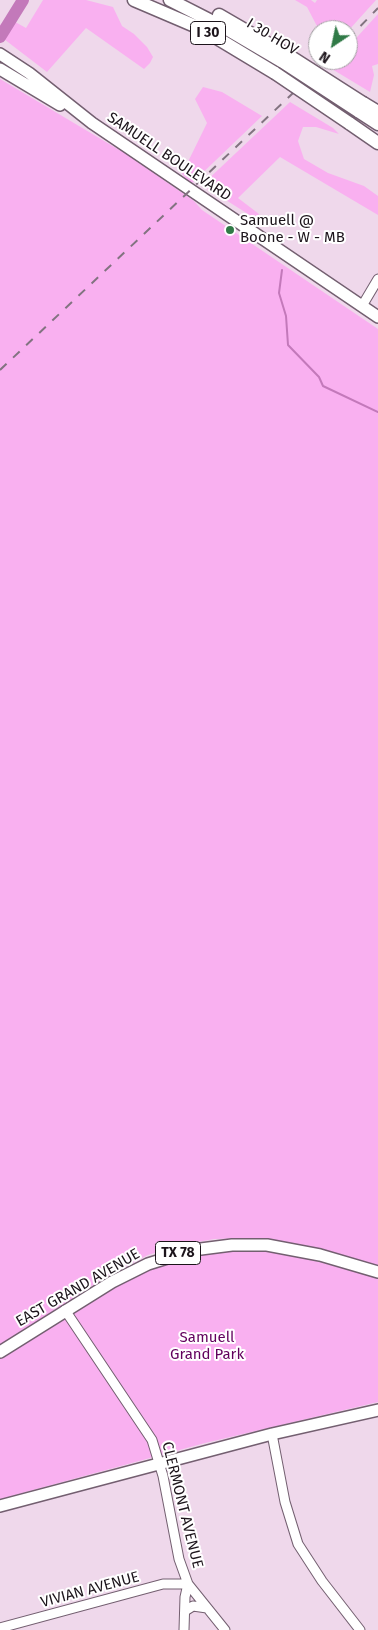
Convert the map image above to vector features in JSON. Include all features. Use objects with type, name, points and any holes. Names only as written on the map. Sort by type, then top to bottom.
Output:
[{"type":"highway","name":"I 30","points":[[136,0],[202,29],[275,73],[378,143]]},
{"type":"highway","name":"I 30 HOV","points":[[170,0],[286,59]]},
{"type":"highway","name":"I 30","points":[[189,0],[245,29],[286,59],[361,107],[378,112]]},
{"type":"highway","points":[[361,107],[378,124]]},
{"type":"main road","name":"SAMUELL BOULEVARD","points":[[0,54],[29,73],[92,122],[378,317]]},
{"type":"main road","name":"SAMUELL BOULEVARD","points":[[0,68],[22,83],[92,122]]},
{"type":"main road","name":"EAST GRAND AVENUE","points":[[0,1352],[64,1310],[148,1264],[177,1253],[209,1247],[267,1245],[320,1255],[378,1272]]},
{"type":"main road","points":[[0,1506],[272,1434],[378,1410]]},
{"type":"street","points":[[362,306],[378,279]]},
{"type":"street","name":"CLERMONT AVENUE","points":[[64,1310],[148,1434],[160,1464],[179,1559],[188,1584],[225,1630]]},
{"type":"street","points":[[272,1434],[285,1502],[298,1544],[318,1575],[360,1630]]},
{"type":"street","name":"VIVIAN AVENUE","points":[[0,1628],[163,1584],[188,1584]]},
{"type":"street","points":[[184,1630],[188,1584]]},
{"type":"street","points":[[185,1611],[193,1606],[208,1608]]},
{"type":"green space","points":[[43,0],[86,0],[113,7],[122,26],[134,34],[147,47],[153,57],[150,63],[144,69],[86,28],[47,72],[0,36],[0,25],[8,18],[26,28]]},
{"type":"green space","points":[[295,0],[311,0],[315,3],[317,0],[376,0],[358,20],[314,20],[307,7]]},
{"type":"green space","points":[[378,14],[378,64],[372,66],[374,75],[370,92],[334,70],[358,70],[358,36]]},
{"type":"green space","points":[[0,79],[126,154],[194,201],[202,210],[378,329],[378,1266],[286,1243],[250,1238],[214,1239],[176,1246],[148,1255],[107,1276],[0,1345]]},
{"type":"green space","points":[[203,87],[222,92],[262,116],[191,184],[182,174],[207,123],[195,99]]},
{"type":"green space","points":[[290,102],[333,128],[339,134],[316,127],[303,127],[298,141],[304,159],[328,173],[364,186],[378,196],[378,215],[280,157],[238,198],[259,214],[256,219],[202,185]]},
{"type":"green space","name":"Samuell Grand Park","points":[[223,1250],[286,1253],[378,1278],[378,1402],[205,1443],[0,1499],[0,1359],[114,1285],[166,1261]]},
{"type":"waterway","points":[[0,37],[23,0]]},
{"type":"waterway","points":[[282,270],[279,293],[286,316],[288,345],[319,377],[323,386],[378,412]]},
{"type":"railway","points":[[358,29],[378,8]]},
{"type":"railway","points":[[0,370],[317,70]]},
{"type":"place","name":"Samuell @ Boone - W - MB","points":[[230,230]]}]
